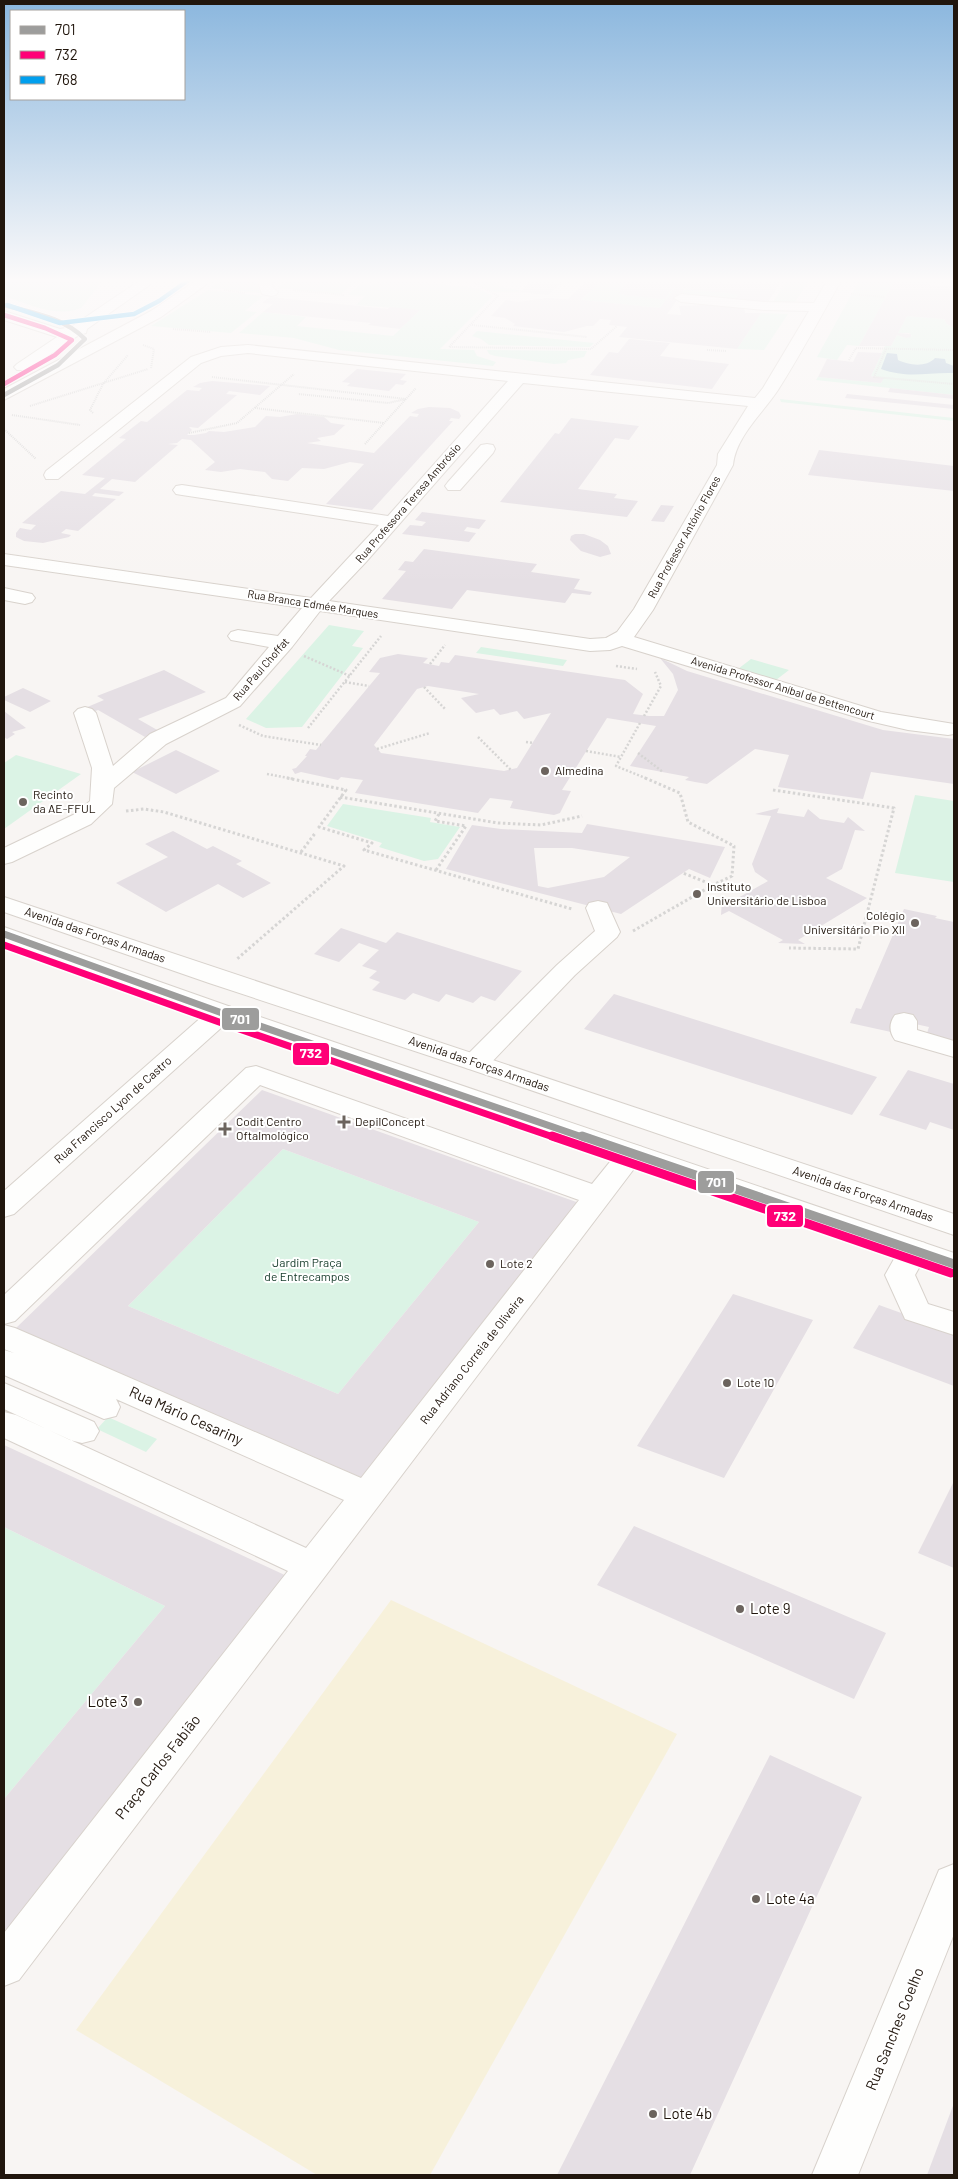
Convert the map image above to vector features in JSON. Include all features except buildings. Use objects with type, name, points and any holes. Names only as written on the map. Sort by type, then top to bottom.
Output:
[{"type":"street","points":[[4,395],[29,381]]},
{"type":"street","points":[[52,475],[171,381]]},
{"type":"street","name":"Rua Professora Teresa Ambrósio","points":[[316,604],[392,522],[517,381]]},
{"type":"street","points":[[545,381],[760,403]]},
{"type":"street","name":"Rua Professor António Flores","points":[[621,640],[643,610],[725,465],[726,454],[747,419],[775,381]]},
{"type":"street","points":[[459,446],[505,451]]},
{"type":"street","points":[[454,486],[487,449]]},
{"type":"street","points":[[182,490],[392,522]]},
{"type":"street","name":"Rua Branca Edmée Marques","points":[[4,559],[594,646],[606,645],[621,640]]},
{"type":"street","points":[[4,594],[25,598]]},
{"type":"street","name":"Rua Paul Choffat","points":[[104,785],[154,741],[233,702],[291,644],[316,604]]},
{"type":"street","points":[[242,632],[291,644]]},
{"type":"street","name":"Avenida Professor Aníbal de Bettencourt","points":[[621,640],[876,716],[908,724],[948,729]]},
{"type":"street","points":[[4,857],[90,814],[101,804],[104,785],[102,763],[85,713]]},
{"type":"street","name":"Avenida das Forças Armadas","points":[[4,904],[218,978],[476,1062],[954,1224]]},
{"type":"street","points":[[476,1062],[566,970],[608,932],[598,908]]},
{"type":"street","points":[[4,934],[222,1013],[954,1264]]},
{"type":"street","name":"Rua Francisco Lyon de Castro","points":[[4,1207],[222,1013]]},
{"type":"street","points":[[904,1021],[904,1034],[954,1049]]},
{"type":"street","points":[[4,1313],[256,1074],[598,1197]]},
{"type":"street","name":"Rua Adriano Correia de Oliveira","points":[[313,1566],[632,1153]]},
{"type":"street","points":[[914,1250],[900,1275],[916,1311],[954,1324]]},
{"type":"street","name":"Rua Mário Cesariny","points":[[4,1336],[368,1496]]},
{"type":"street","points":[[4,1362],[104,1407]]},
{"type":"street","points":[[4,1395],[82,1431]]},
{"type":"street","points":[[4,1424],[313,1566]]},
{"type":"street","name":"Praça Carlos Fabião","points":[[4,1966],[313,1566]]},
{"type":"street","name":"Rua Sanches Coelho","points":[[836,2175],[954,1883]]},
{"type":"path","points":[[106,381],[90,410],[110,429]]},
{"type":"path","points":[[22,409],[113,381]]},
{"type":"path","points":[[242,381],[406,399]]},
{"type":"path","points":[[189,432],[237,423],[287,381]]},
{"type":"path","points":[[365,444],[423,381]]},
{"type":"path","points":[[916,381],[954,384]]},
{"type":"path","points":[[298,394],[388,403],[406,399]]},
{"type":"path","points":[[255,408],[384,423]]},
{"type":"path","points":[[13,412],[4,414],[110,429]]},
{"type":"path","points":[[4,429],[52,475]]},
{"type":"path","points":[[308,728],[384,632]]},
{"type":"path","points":[[291,644],[350,676]]},
{"type":"path","points":[[430,664],[442,650]]},
{"type":"path","points":[[644,716],[661,686],[655,672]]},
{"type":"path","points":[[344,682],[369,686]]},
{"type":"path","points":[[424,688],[446,710]]},
{"type":"path","points":[[214,713],[263,736],[320,745]]},
{"type":"path","points":[[640,723],[616,766],[680,793],[688,822],[734,846],[732,876],[713,885],[683,873]]},
{"type":"path","points":[[377,749],[430,733]]},
{"type":"path","points":[[478,736],[511,770]]},
{"type":"path","points":[[526,742],[534,742]]},
{"type":"path","points":[[586,751],[621,757]]},
{"type":"path","points":[[638,753],[663,772]]},
{"type":"path","points":[[267,774],[346,790],[319,827],[372,843],[364,850],[510,892]]},
{"type":"path","points":[[773,790],[894,808],[858,949],[789,948]]},
{"type":"path","points":[[340,798],[498,823],[541,825],[582,816]]},
{"type":"path","points":[[90,814],[157,810],[344,866],[233,962]]},
{"type":"path","points":[[436,870],[466,826],[435,821],[439,814]]},
{"type":"path","points":[[301,852],[316,832]]},
{"type":"green space","points":[[822,381],[881,383],[882,381],[954,381],[954,395]]},
{"type":"green space","points":[[780,399],[954,418],[954,421],[781,402]]},
{"type":"green space","points":[[329,625],[364,631],[352,646],[363,648],[302,727],[266,728],[246,719]]},
{"type":"green space","points":[[481,647],[567,660],[563,666],[476,653]]},
{"type":"green space","points":[[751,659],[789,670],[776,680],[738,669]]},
{"type":"green space","name":"Recinto da AE-FFUL","points":[[16,755],[81,774],[4,829],[4,763]]},
{"type":"green space","points":[[915,795],[954,801],[954,882],[895,873]]},
{"type":"green space","points":[[343,804],[431,818],[430,822],[460,827],[438,859],[424,861],[379,847],[382,843],[327,826]]},
{"type":"green space","name":"Jardim Praça de Entrecampos","points":[[283,1149],[479,1222],[338,1394],[128,1306]]},
{"type":"green space","points":[[108,1417],[157,1439],[146,1452],[97,1429]]},
{"type":"green space","points":[[4,1527],[165,1606],[4,1799]]},
{"type":"sand","points":[[391,1600],[677,1734],[430,2175],[317,2175],[76,2030]]},
{"type":"transit line","name":"732","points":[[4,384],[10,381]]},
{"type":"transit line","name":"701","points":[[4,395],[32,381]]},
{"type":"transit line","name":"701","points":[[4,934],[222,1013],[954,1264]]},
{"type":"transit line","name":"732","points":[[4,945],[219,1022],[951,1273]]},
{"type":"place","name":"Almedina","points":[[545,771]]},
{"type":"place","name":"Recinto da AE-FFUL","points":[[23,802]]},
{"type":"place","name":"Instituto Universitário de Lisboa","points":[[697,894]]},
{"type":"place","name":"Colégio Universitário Pio XII","points":[[915,923]]},
{"type":"place","name":"DepilConcept","points":[[344,1122]]},
{"type":"place","name":"Codit Centro Oftalmológico","points":[[225,1129]]},
{"type":"place","name":"Lote 2","points":[[490,1264]]},
{"type":"place","name":"Lote 10","points":[[727,1383]]},
{"type":"place","name":"Lote 9","points":[[740,1609]]},
{"type":"place","name":"Lote 3","points":[[138,1702]]},
{"type":"place","name":"Lote 4a","points":[[756,1899]]},
{"type":"place","name":"Lote 4b","points":[[653,2114]]}]
